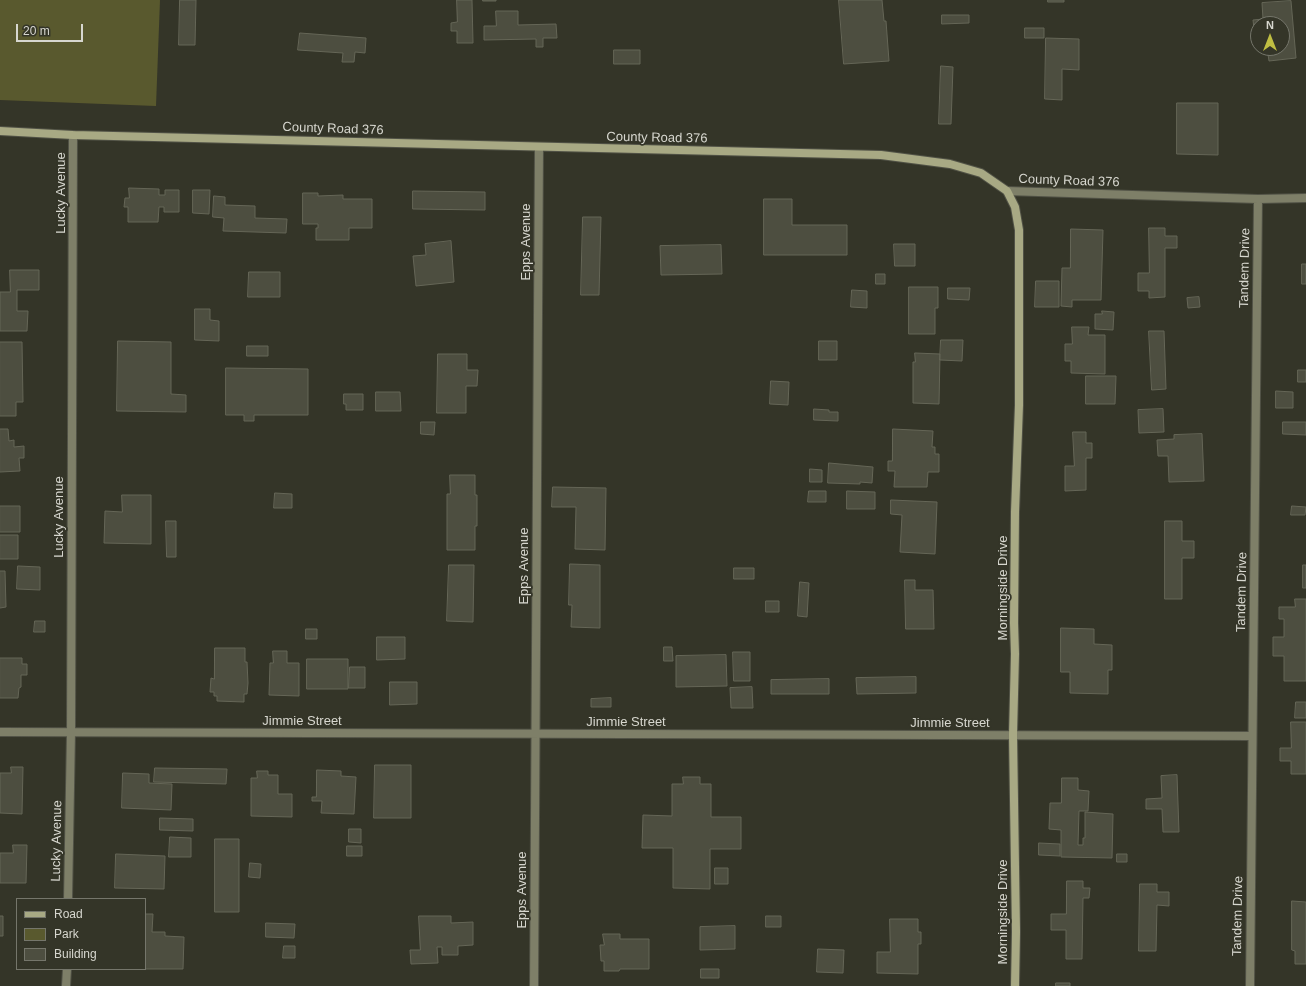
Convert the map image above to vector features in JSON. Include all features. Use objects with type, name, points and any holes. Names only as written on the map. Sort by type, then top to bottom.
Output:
[{"type":"street","name":"County Road 376","points":[[0,131],[73,135],[881,155],[950,164],[981,173],[1007,191],[1258,199],[1306,198]]},
{"type":"street","name":"Lucky Avenue","points":[[68,898],[71,732],[73,135]]},
{"type":"street","name":"Epps Avenue","points":[[534,986],[539,147]]},
{"type":"street","name":"Morningside Drive","points":[[1007,191],[1015,207],[1019,230],[1019,405],[1015,512],[1013,735],[1016,932],[1014,986]]},
{"type":"street","name":"Tandem Drive","points":[[1250,986],[1258,199]]},
{"type":"street","name":"Jimmie Street","points":[[0,732],[1252,736]]},
{"type":"street","points":[[66,986],[67,970]]},
{"type":"green space","points":[[0,0],[160,0],[156,106],[0,100]]},
{"type":"building","points":[[180,0],[196,0],[195,45],[179,45]]},
{"type":"building","points":[[457,0],[472,0],[473,43],[457,43],[457,31],[451,31],[451,23],[457,22]]},
{"type":"building","points":[[496,0],[496,1],[483,1]]},
{"type":"building","points":[[839,0],[882,0],[884,21],[886,21],[889,61],[844,64]]},
{"type":"building","points":[[1048,0],[1064,0],[1064,2],[1048,2]]},
{"type":"building","points":[[1291,1],[1296,58],[1269,61],[1268,56],[1290,56],[1290,16],[1263,16],[1262,3]]},
{"type":"building","points":[[496,11],[518,11],[518,25],[556,24],[557,38],[543,38],[543,47],[536,47],[536,39],[484,40],[484,26],[496,26]]},
{"type":"building","points":[[942,15],[969,15],[969,23],[942,24]]},
{"type":"building","points":[[1025,28],[1044,28],[1044,38],[1025,38]]},
{"type":"building","points":[[300,33],[366,38],[365,53],[355,52],[354,62],[342,62],[343,53],[298,50]]},
{"type":"building","points":[[1046,38],[1079,39],[1079,70],[1062,69],[1062,100],[1045,99]]},
{"type":"building","points":[[614,50],[640,50],[640,64],[614,64]]},
{"type":"building","points":[[941,66],[953,67],[951,124],[939,124]]},
{"type":"building","points":[[1177,103],[1218,103],[1218,155],[1177,154]]},
{"type":"building","points":[[129,188],[159,189],[159,195],[165,195],[165,190],[179,190],[179,212],[164,212],[164,207],[159,207],[158,222],[128,222],[128,207],[124,207],[125,198],[129,198]]},
{"type":"building","points":[[193,190],[210,190],[209,214],[193,213]]},
{"type":"building","points":[[413,191],[485,192],[485,210],[413,209]]},
{"type":"building","points":[[303,193],[318,193],[318,196],[343,195],[343,199],[372,199],[372,228],[349,228],[349,240],[316,240],[316,228],[318,228],[318,224],[303,224]]},
{"type":"building","points":[[214,196],[225,197],[225,205],[255,206],[255,218],[287,219],[286,233],[223,231],[224,218],[213,217]]},
{"type":"building","points":[[764,199],[792,199],[792,225],[847,225],[847,255],[764,255]]},
{"type":"building","points":[[583,217],[601,217],[599,295],[581,295]]},
{"type":"building","points":[[1149,228],[1165,228],[1165,236],[1177,236],[1177,248],[1165,248],[1165,297],[1149,298],[1149,291],[1138,291],[1138,273],[1149,273]]},
{"type":"building","points":[[1071,229],[1103,230],[1101,300],[1072,300],[1072,307],[1061,306],[1062,268],[1070,268]]},
{"type":"building","points":[[451,241],[454,282],[416,286],[413,256],[426,255],[425,244]]},
{"type":"building","points":[[894,244],[915,244],[915,266],[895,266]]},
{"type":"building","points":[[721,245],[722,274],[661,275],[660,246]]},
{"type":"building","points":[[1302,264],[1306,264],[1306,284],[1302,284]]},
{"type":"building","points":[[10,270],[39,270],[39,290],[17,290],[17,311],[28,311],[27,331],[0,331],[0,292],[10,292]]},
{"type":"building","points":[[249,272],[280,272],[280,297],[248,297]]},
{"type":"building","points":[[876,274],[885,274],[885,284],[876,284]]},
{"type":"building","points":[[1036,281],[1059,281],[1059,307],[1035,307]]},
{"type":"building","points":[[909,287],[938,287],[938,308],[935,308],[935,334],[909,334]]},
{"type":"building","points":[[948,288],[970,288],[969,300],[948,299]]},
{"type":"building","points":[[852,290],[867,291],[867,308],[851,307]]},
{"type":"building","points":[[1199,297],[1200,307],[1188,308],[1187,298]]},
{"type":"building","points":[[195,309],[210,309],[210,320],[219,321],[219,341],[195,340]]},
{"type":"building","points":[[1102,311],[1114,312],[1113,330],[1095,329],[1095,314],[1102,314]]},
{"type":"building","points":[[1072,327],[1089,327],[1088,335],[1105,335],[1105,374],[1071,373],[1071,361],[1065,361],[1065,344],[1072,344]]},
{"type":"building","points":[[1149,331],[1164,331],[1166,389],[1152,390]]},
{"type":"building","points":[[941,340],[963,340],[962,361],[940,360]]},
{"type":"building","points":[[118,341],[171,342],[171,394],[186,395],[186,412],[117,411]]},
{"type":"building","points":[[819,341],[837,341],[837,360],[819,360]]},
{"type":"building","points":[[0,342],[22,342],[23,402],[16,402],[16,416],[0,416]]},
{"type":"building","points":[[247,346],[268,346],[268,356],[247,356]]},
{"type":"building","points":[[915,353],[940,354],[939,404],[913,403],[913,362],[915,362]]},
{"type":"building","points":[[438,354],[467,354],[467,370],[478,370],[477,386],[466,386],[466,413],[437,413]]},
{"type":"building","points":[[226,368],[308,369],[308,415],[254,415],[254,421],[244,421],[244,415],[226,415]]},
{"type":"building","points":[[1298,370],[1306,370],[1306,382],[1298,382]]},
{"type":"building","points":[[1086,376],[1116,376],[1115,404],[1086,404]]},
{"type":"building","points":[[771,381],[789,382],[788,405],[770,404]]},
{"type":"building","points":[[1276,391],[1293,392],[1293,408],[1276,408]]},
{"type":"building","points":[[376,392],[400,392],[401,411],[376,411]]},
{"type":"building","points":[[344,394],[363,394],[363,410],[346,410],[346,404],[344,404]]},
{"type":"building","points":[[814,409],[838,412],[838,421],[814,420]]},
{"type":"building","points":[[1163,409],[1164,432],[1139,433],[1138,410]]},
{"type":"building","points":[[421,422],[435,422],[434,435],[421,434]]},
{"type":"building","points":[[1283,422],[1306,422],[1306,435],[1283,434]]},
{"type":"building","points":[[0,429],[8,429],[9,441],[14,440],[14,447],[24,446],[24,458],[19,458],[20,471],[0,472]]},
{"type":"building","points":[[893,429],[933,431],[932,447],[935,447],[935,454],[939,454],[939,472],[928,472],[927,487],[894,487],[895,471],[888,471],[888,461],[892,461]]},
{"type":"building","points":[[1073,432],[1086,432],[1086,443],[1092,443],[1092,458],[1086,458],[1086,490],[1065,491],[1065,466],[1074,466]]},
{"type":"building","points":[[1202,434],[1204,481],[1169,482],[1168,456],[1158,456],[1157,440],[1174,439],[1174,435]]},
{"type":"building","points":[[829,463],[873,467],[872,483],[828,483]]},
{"type":"building","points":[[810,469],[822,470],[822,482],[810,482]]},
{"type":"building","points":[[450,475],[475,475],[475,495],[477,495],[477,526],[475,526],[475,550],[447,550],[447,494],[450,494]]},
{"type":"building","points":[[553,487],[606,488],[605,550],[575,549],[576,507],[552,507]]},
{"type":"building","points":[[809,491],[826,491],[826,502],[808,502]]},
{"type":"building","points":[[847,491],[875,492],[875,509],[847,509]]},
{"type":"building","points":[[275,493],[292,494],[292,508],[274,508]]},
{"type":"building","points":[[122,495],[151,495],[151,544],[104,543],[105,511],[122,512]]},
{"type":"building","points":[[891,500],[937,502],[935,554],[900,552],[902,515],[891,514]]},
{"type":"building","points":[[0,506],[20,506],[20,532],[0,532]]},
{"type":"building","points":[[1292,506],[1306,507],[1305,515],[1291,515]]},
{"type":"building","points":[[166,521],[176,521],[176,557],[167,557]]},
{"type":"building","points":[[1165,521],[1182,521],[1182,541],[1194,541],[1194,558],[1182,558],[1182,599],[1165,599]]},
{"type":"building","points":[[0,535],[18,535],[18,559],[0,559]]},
{"type":"building","points":[[570,564],[600,565],[600,628],[571,627],[572,605],[569,605]]},
{"type":"building","points":[[449,565],[474,565],[473,622],[447,621]]},
{"type":"building","points":[[1303,565],[1306,565],[1306,588],[1303,588]]},
{"type":"building","points":[[18,566],[40,567],[40,590],[17,589]]},
{"type":"building","points":[[734,568],[754,568],[754,579],[734,579]]},
{"type":"building","points":[[0,571],[5,571],[6,607],[0,608]]},
{"type":"building","points":[[905,580],[915,580],[915,590],[933,590],[934,629],[906,629]]},
{"type":"building","points":[[800,582],[809,583],[807,617],[798,616]]},
{"type":"building","points":[[1295,599],[1306,599],[1306,681],[1284,681],[1284,656],[1273,656],[1273,637],[1284,637],[1284,619],[1279,619],[1279,607],[1295,607]]},
{"type":"building","points":[[766,601],[779,601],[779,612],[766,612]]},
{"type":"building","points":[[35,621],[45,621],[45,632],[34,632]]},
{"type":"building","points":[[1061,628],[1094,629],[1094,644],[1112,645],[1112,670],[1108,670],[1108,694],[1070,693],[1070,672],[1061,672]]},
{"type":"building","points":[[306,629],[317,629],[317,639],[306,639]]},
{"type":"building","points":[[377,637],[405,637],[405,659],[377,660]]},
{"type":"building","points":[[664,647],[672,647],[673,661],[664,661]]},
{"type":"building","points":[[215,648],[245,648],[248,683],[247,694],[244,694],[244,702],[217,701],[217,696],[214,696],[214,692],[210,692],[211,678],[214,679]]},
{"type":"building","points":[[273,651],[287,651],[287,663],[299,663],[299,696],[269,695],[270,663],[273,663]]},
{"type":"building","points":[[733,652],[750,652],[750,681],[734,681]]},
{"type":"building","points":[[726,655],[727,686],[676,687],[676,656]]},
{"type":"building","points":[[0,658],[22,658],[22,664],[27,664],[27,675],[21,675],[21,687],[19,688],[18,698],[0,698]]},
{"type":"building","points":[[307,659],[348,659],[348,689],[307,689]]},
{"type":"building","points":[[350,667],[365,667],[365,688],[349,688]]},
{"type":"building","points":[[916,677],[916,693],[857,694],[856,678]]},
{"type":"building","points":[[829,679],[829,694],[771,694],[771,680]]},
{"type":"building","points":[[390,682],[417,682],[417,704],[390,705]]},
{"type":"building","points":[[752,687],[753,708],[731,708],[730,688]]},
{"type":"building","points":[[611,698],[611,707],[591,707],[591,699]]},
{"type":"building","points":[[1296,702],[1306,702],[1306,718],[1295,718]]},
{"type":"building","points":[[1291,722],[1306,722],[1306,774],[1291,774],[1291,761],[1280,761],[1280,748],[1291,748]]},
{"type":"building","points":[[375,765],[411,765],[411,818],[374,818]]},
{"type":"building","points":[[11,767],[23,767],[22,814],[0,813],[0,773],[11,773]]},
{"type":"building","points":[[155,768],[227,769],[226,784],[154,782]]},
{"type":"building","points":[[317,770],[341,771],[341,776],[356,777],[354,814],[321,813],[322,801],[312,801],[312,797],[316,797]]},
{"type":"building","points":[[257,771],[268,771],[268,775],[278,775],[278,794],[292,794],[292,817],[251,816],[251,778],[257,778]]},
{"type":"building","points":[[123,773],[149,774],[149,783],[172,784],[171,810],[122,808]]},
{"type":"building","points":[[1177,775],[1179,832],[1163,832],[1162,809],[1146,809],[1146,799],[1162,798],[1161,776]]},
{"type":"building","points":[[683,777],[700,777],[700,784],[711,784],[711,817],[741,817],[741,849],[710,849],[710,889],[673,888],[673,848],[642,848],[643,815],[672,816],[672,784],[683,784]]},
{"type":"building","points":[[1062,778],[1078,778],[1078,790],[1089,791],[1088,811],[1079,811],[1078,845],[1083,845],[1083,838],[1085,838],[1085,812],[1113,814],[1112,858],[1061,857],[1061,830],[1049,829],[1050,803],[1061,803]]},
{"type":"building","points":[[160,818],[193,819],[193,831],[160,830]]},
{"type":"building","points":[[349,829],[361,829],[361,843],[349,842]]},
{"type":"building","points":[[170,837],[191,838],[191,857],[169,857]]},
{"type":"building","points":[[215,839],[239,839],[239,912],[215,912]]},
{"type":"building","points":[[1039,843],[1060,844],[1060,856],[1039,855]]},
{"type":"building","points":[[13,845],[27,845],[26,883],[0,883],[0,853],[13,853]]},
{"type":"building","points":[[347,846],[362,846],[362,856],[347,856]]},
{"type":"building","points":[[116,854],[165,856],[164,889],[115,888]]},
{"type":"building","points":[[1117,854],[1127,854],[1127,862],[1117,862]]},
{"type":"building","points":[[250,863],[261,864],[260,878],[249,877]]},
{"type":"building","points":[[715,868],[728,868],[728,884],[715,884]]},
{"type":"building","points":[[1067,881],[1083,881],[1083,888],[1090,888],[1089,898],[1083,898],[1082,959],[1066,959],[1066,930],[1051,930],[1051,914],[1066,914]]},
{"type":"building","points":[[1140,884],[1157,884],[1157,892],[1169,892],[1169,906],[1157,905],[1156,951],[1139,951]]},
{"type":"building","points":[[1292,901],[1306,902],[1306,964],[1295,964],[1295,951],[1292,950]]},
{"type":"building","points":[[146,914],[153,914],[152,932],[165,932],[165,936],[184,937],[183,969],[146,969]]},
{"type":"building","points":[[0,916],[3,916],[3,936],[0,936]]},
{"type":"building","points":[[419,916],[451,916],[451,923],[473,922],[473,945],[458,946],[458,955],[442,955],[442,947],[437,947],[438,963],[411,964],[410,950],[420,950]]},
{"type":"building","points":[[766,916],[781,916],[781,927],[766,927]]},
{"type":"building","points":[[890,919],[918,919],[918,932],[921,932],[921,944],[918,944],[918,974],[877,973],[877,952],[890,952]]},
{"type":"building","points":[[266,923],[295,924],[294,938],[266,937]]},
{"type":"building","points":[[735,926],[735,949],[700,950],[700,927]]},
{"type":"building","points":[[603,934],[620,934],[620,939],[649,939],[649,969],[620,969],[619,971],[604,971],[604,961],[601,961],[600,945],[604,945]]},
{"type":"building","points":[[284,946],[295,946],[295,958],[283,958]]},
{"type":"building","points":[[818,949],[844,950],[843,973],[817,972]]},
{"type":"building","points":[[701,969],[719,969],[719,978],[701,978]]},
{"type":"building","points":[[1056,983],[1070,983],[1070,986],[1056,986]]}]
